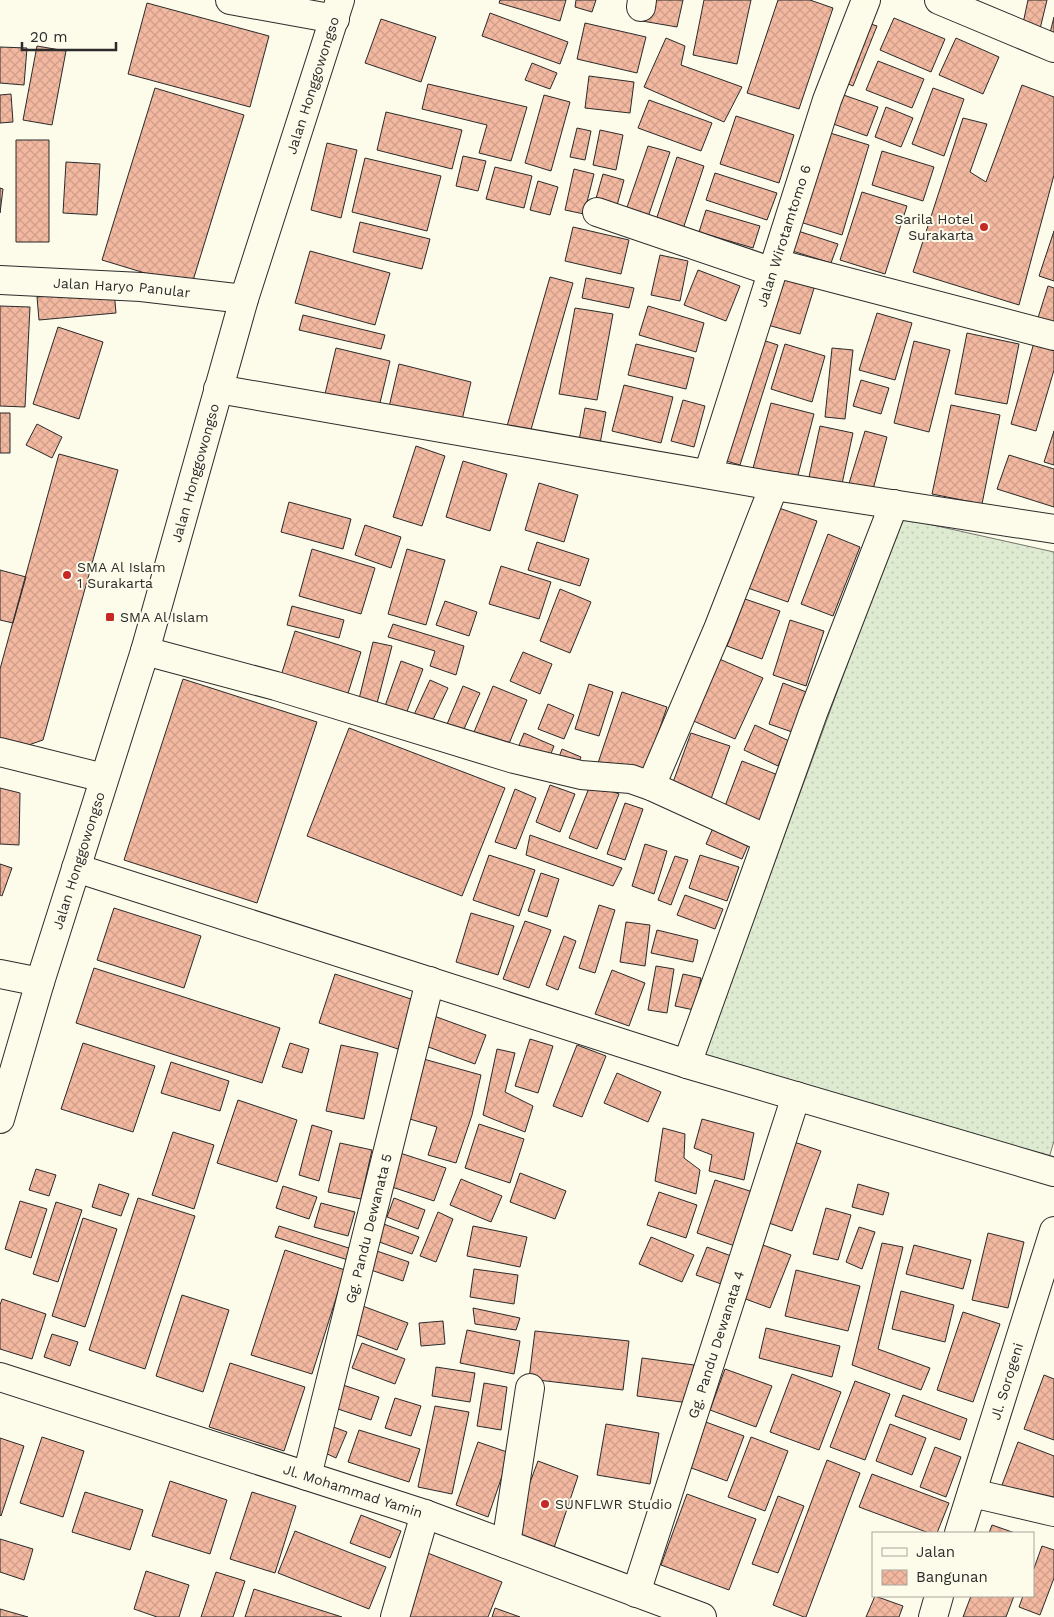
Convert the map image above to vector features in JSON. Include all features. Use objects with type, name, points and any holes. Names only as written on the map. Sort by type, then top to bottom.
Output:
[{"type":"street","points":[[230,0],[337,9]]},
{"type":"street","name":"Jalan Wirotamtomo 6","points":[[708,474],[827,100],[866,0]]},
{"type":"street","points":[[939,0],[1054,48]]},
{"type":"street","name":"Jalan Honggowongso","points":[[0,1119],[40,982],[145,652],[244,299],[337,9]]},
{"type":"street","points":[[597,212],[774,268],[1054,336]]},
{"type":"street","name":"Jalan Haryo Panular","points":[[0,280],[140,287],[244,299]]},
{"type":"street","points":[[218,390],[774,486],[1054,529]]},
{"type":"street","points":[[652,786],[718,628],[774,486]]},
{"type":"street","points":[[687,1064],[813,713],[894,504]]},
{"type":"street","points":[[145,652],[276,686],[514,759],[581,775],[631,778],[767,839]]},
{"type":"street","points":[[0,752],[104,778]]},
{"type":"street","points":[[76,868],[687,1064],[1054,1172]]},
{"type":"street","points":[[0,974],[40,982]]},
{"type":"street","name":"Gg. Pandu Dewanata 5","points":[[307,1476],[430,981]]},
{"type":"street","name":"Gg. Pandu Dewanata 4","points":[[636,1593],[796,1096]]},
{"type":"street","name":"Jl. Sorogeni","points":[[959,1532],[1054,1231]]},
{"type":"street","name":"Jl. Mohammad Yamin","points":[[0,1377],[425,1514],[702,1617]]},
{"type":"street","points":[[506,1544],[530,1388]]},
{"type":"street","points":[[972,1493],[1054,1512]]},
{"type":"street","points":[[395,1617],[425,1514]]},
{"type":"street","points":[[933,1617],[939,1597]]},
{"type":"green space","points":[[901,518],[1054,552],[1054,1141],[1049,1158],[703,1057]]},
{"type":"building","points":[[500,0],[566,0],[560,21],[499,3]]},
{"type":"building","points":[[576,0],[596,0],[592,12],[575,7]]},
{"type":"building","points":[[646,0],[683,0],[677,27],[642,21]]},
{"type":"building","points":[[704,0],[751,0],[737,64],[693,55]]},
{"type":"building","points":[[778,0],[810,0],[833,8],[799,109],[747,93]]},
{"type":"building","points":[[1028,0],[1047,0],[1039,33],[1022,28]]},
{"type":"building","points":[[147,3],[269,36],[250,107],[128,74]]},
{"type":"building","points":[[490,13],[568,42],[560,64],[482,36]]},
{"type":"building","points":[[1054,17],[1054,38],[1049,37]]},
{"type":"building","points":[[894,18],[945,39],[931,72],[880,50]]},
{"type":"building","points":[[381,19],[436,37],[421,82],[365,63]]},
{"type":"building","points":[[862,21],[877,26],[853,86],[839,80]]},
{"type":"building","points":[[585,23],[646,37],[637,73],[577,59]]},
{"type":"building","points":[[666,38],[685,46],[681,65],[742,87],[724,122],[644,87]]},
{"type":"building","points":[[956,38],[999,57],[983,94],[939,75]]},
{"type":"building","points":[[37,46],[66,51],[52,125],[23,120]]},
{"type":"building","points":[[0,47],[27,48],[24,85],[0,83]]},
{"type":"building","points":[[878,61],[924,79],[912,108],[866,90]]},
{"type":"building","points":[[532,63],[557,73],[550,89],[525,80]]},
{"type":"building","points":[[589,76],[634,82],[630,113],[585,108]]},
{"type":"building","points":[[428,84],[527,107],[511,161],[479,153],[487,125],[422,109]]},
{"type":"building","name":"Sarila Hotel Surakarta","points":[[1022,85],[1054,97],[1054,175],[1019,305],[913,272],[963,118],[987,124],[970,172],[986,182]]},
{"type":"building","points":[[155,88],[244,115],[191,287],[102,260]]},
{"type":"building","points":[[933,88],[964,99],[944,156],[912,144]]},
{"type":"building","points":[[835,92],[878,107],[867,136],[825,121]]},
{"type":"building","points":[[11,94],[13,122],[0,123],[0,95]]},
{"type":"building","points":[[544,95],[570,102],[551,171],[525,163]]},
{"type":"building","points":[[649,100],[712,123],[701,151],[638,128]]},
{"type":"building","points":[[886,107],[913,118],[901,147],[875,137]]},
{"type":"building","points":[[386,112],[462,130],[452,169],[377,150]]},
{"type":"building","points":[[736,116],[794,135],[779,183],[720,164]]},
{"type":"building","points":[[577,128],[591,131],[585,160],[570,157]]},
{"type":"building","points":[[600,130],[623,135],[616,170],[593,165]]},
{"type":"building","points":[[827,132],[869,145],[842,235],[800,222]]},
{"type":"building","points":[[16,140],[49,140],[49,242],[16,242]]},
{"type":"building","points":[[327,143],[357,150],[341,218],[311,210]]},
{"type":"building","points":[[648,146],[670,152],[645,226],[623,219]]},
{"type":"building","points":[[882,151],[934,167],[923,201],[872,185]]},
{"type":"building","points":[[463,156],[486,161],[478,191],[456,186]]},
{"type":"building","points":[[677,157],[704,166],[681,235],[654,226]]},
{"type":"building","points":[[365,158],[441,176],[427,231],[352,212]]},
{"type":"building","points":[[66,162],[100,164],[97,215],[63,213]]},
{"type":"building","points":[[495,167],[532,176],[524,208],[486,199]]},
{"type":"building","points":[[574,169],[594,174],[584,214],[565,210]]},
{"type":"building","points":[[715,173],[777,193],[767,220],[706,200]]},
{"type":"building","points":[[603,174],[624,180],[616,209],[595,202]]},
{"type":"building","points":[[538,181],[558,187],[550,215],[530,210]]},
{"type":"building","points":[[0,188],[3,189],[0,213]]},
{"type":"building","points":[[862,192],[907,206],[885,274],[840,260]]},
{"type":"building","points":[[706,210],[760,226],[753,248],[699,232]]},
{"type":"building","points":[[360,222],[430,239],[422,269],[353,252]]},
{"type":"building","points":[[573,227],[629,240],[621,274],[565,261]]},
{"type":"building","points":[[795,230],[838,244],[831,263],[789,250]]},
{"type":"building","points":[[1054,231],[1054,281],[1039,276]]},
{"type":"building","points":[[310,251],[390,273],[375,325],[295,303]]},
{"type":"building","points":[[660,255],[688,261],[680,301],[651,295]]},
{"type":"building","points":[[698,270],[740,286],[726,321],[684,305]]},
{"type":"building","points":[[778,274],[815,285],[800,334],[764,324]]},
{"type":"building","points":[[550,277],[573,283],[530,433],[507,426]]},
{"type":"building","points":[[586,278],[634,288],[629,308],[582,298]]},
{"type":"building","points":[[1048,286],[1054,288],[1054,326],[1037,321]]},
{"type":"building","points":[[114,290],[116,313],[39,320],[37,297]]},
{"type":"building","points":[[0,306],[30,307],[25,407],[0,406]]},
{"type":"building","points":[[648,306],[704,323],[696,352],[639,335]]},
{"type":"building","points":[[575,308],[613,314],[597,400],[559,394]]},
{"type":"building","points":[[877,313],[912,323],[895,380],[859,370]]},
{"type":"building","points":[[303,315],[385,335],[381,349],[299,330]]},
{"type":"building","points":[[58,327],[103,342],[79,419],[33,404]]},
{"type":"building","points":[[967,333],[1019,344],[1007,404],[955,394]]},
{"type":"building","points":[[753,337],[778,345],[740,465],[716,458]]},
{"type":"building","points":[[1035,339],[1054,345],[1054,370],[1036,431],[1011,424]]},
{"type":"building","points":[[914,341],[950,350],[929,432],[894,423]]},
{"type":"building","points":[[636,344],[694,358],[686,389],[628,375]]},
{"type":"building","points":[[785,344],[825,356],[812,402],[771,389]]},
{"type":"building","points":[[336,348],[390,361],[379,407],[325,394]]},
{"type":"building","points":[[832,348],[853,350],[845,419],[825,417]]},
{"type":"building","points":[[399,364],[471,382],[461,424],[389,407]]},
{"type":"building","points":[[861,380],[889,388],[881,414],[853,406]]},
{"type":"building","points":[[624,385],[673,397],[661,443],[612,431]]},
{"type":"building","points":[[683,400],[705,406],[694,447],[671,441]]},
{"type":"building","points":[[771,403],[814,414],[797,479],[753,468]]},
{"type":"building","points":[[951,405],[1000,415],[982,504],[932,494]]},
{"type":"building","points":[[585,408],[606,412],[599,449],[578,446]]},
{"type":"building","points":[[0,413],[10,413],[10,453],[0,453]]},
{"type":"building","points":[[37,424],[62,437],[52,458],[26,445]]},
{"type":"building","points":[[820,426],[853,433],[842,484],[809,477]]},
{"type":"building","points":[[865,431],[887,437],[871,497],[847,490]]},
{"type":"building","points":[[1054,431],[1054,465],[1044,462]]},
{"type":"building","points":[[416,446],[445,456],[422,526],[393,517]]},
{"type":"building","name":"SMA Al Islam 1 Surakarta","points":[[59,454],[118,470],[43,740],[17,749],[0,745],[0,669]]},
{"type":"building","points":[[1009,455],[1054,469],[1054,507],[997,489]]},
{"type":"building","points":[[463,461],[507,474],[490,531],[446,517]]},
{"type":"building","points":[[539,483],[578,495],[564,542],[525,530]]},
{"type":"building","points":[[289,502],[351,519],[343,549],[281,532]]},
{"type":"building","points":[[773,506],[817,521],[788,602],[745,587]]},
{"type":"building","points":[[365,525],[401,537],[391,568],[355,555]]},
{"type":"building","points":[[828,534],[860,547],[833,616],[801,604]]},
{"type":"building","points":[[537,542],[589,559],[580,586],[528,570]]},
{"type":"building","points":[[312,549],[375,568],[361,614],[299,596]]},
{"type":"building","points":[[407,549],[445,560],[426,625],[388,614]]},
{"type":"building","points":[[501,566],[551,582],[539,619],[489,604]]},
{"type":"building","points":[[0,570],[26,577],[13,623],[0,620]]},
{"type":"building","points":[[560,589],[591,602],[570,653],[540,641]]},
{"type":"building","points":[[745,599],[780,611],[762,659],[727,646]]},
{"type":"building","points":[[445,601],[477,612],[469,636],[436,625]]},
{"type":"building","points":[[292,606],[344,620],[339,638],[287,625]]},
{"type":"building","points":[[790,620],[824,631],[806,686],[773,675]]},
{"type":"building","points":[[393,624],[464,646],[456,675],[430,666],[435,651],[388,637]]},
{"type":"building","points":[[295,631],[361,652],[345,703],[279,682]]},
{"type":"building","points":[[373,642],[392,646],[376,707],[358,703]]},
{"type":"building","points":[[523,652],[552,664],[540,694],[510,681]]},
{"type":"building","points":[[717,658],[763,678],[735,739],[689,719]]},
{"type":"building","points":[[401,661],[423,669],[406,714],[385,706]]},
{"type":"building","points":[[183,679],[317,722],[257,903],[124,860]]},
{"type":"building","points":[[430,680],[448,688],[430,726],[412,719]]},
{"type":"building","points":[[783,683],[809,693],[795,733],[769,724]]},
{"type":"building","points":[[589,684],[613,692],[599,736],[575,729]]},
{"type":"building","points":[[463,686],[480,693],[461,736],[445,729]]},
{"type":"building","points":[[493,686],[527,700],[506,751],[472,737]]},
{"type":"building","points":[[622,692],[667,707],[643,778],[598,763]]},
{"type":"building","points":[[548,704],[574,715],[564,739],[538,729]]},
{"type":"building","points":[[755,725],[789,741],[778,766],[744,750]]},
{"type":"building","points":[[349,728],[505,788],[462,896],[307,836]]},
{"type":"building","points":[[524,733],[554,746],[546,766],[516,753]]},
{"type":"building","points":[[691,733],[730,746],[711,799],[672,785]]},
{"type":"building","points":[[562,749],[581,757],[575,772],[556,765]]},
{"type":"building","points":[[742,761],[778,775],[758,829],[722,814]]},
{"type":"building","points":[[591,783],[619,794],[597,849],[569,838]]},
{"type":"building","points":[[550,785],[575,794],[560,832],[536,822]]},
{"type":"building","points":[[0,788],[20,793],[19,845],[0,844]]},
{"type":"building","points":[[515,789],[536,798],[516,849],[495,842]]},
{"type":"building","points":[[625,803],[643,809],[625,860],[607,854]]},
{"type":"building","points":[[713,828],[749,843],[742,859],[706,844]]},
{"type":"building","points":[[530,835],[622,868],[613,886],[526,855]]},
{"type":"building","points":[[645,844],[667,851],[654,894],[632,886]]},
{"type":"building","points":[[489,855],[535,870],[519,916],[473,900]]},
{"type":"building","points":[[700,855],[739,867],[727,901],[689,888]]},
{"type":"building","points":[[675,856],[688,860],[671,905],[658,900]]},
{"type":"building","points":[[0,864],[12,868],[2,896],[0,895]]},
{"type":"building","points":[[541,873],[559,879],[547,917],[528,911]]},
{"type":"building","points":[[685,895],[723,909],[715,929],[677,915]]},
{"type":"building","points":[[599,905],[615,910],[595,973],[579,968]]},
{"type":"building","points":[[114,908],[201,936],[184,988],[97,960]]},
{"type":"building","points":[[471,913],[514,926],[498,975],[456,962]]},
{"type":"building","points":[[525,921],[551,930],[529,988],[503,979]]},
{"type":"building","points":[[626,922],[650,925],[645,966],[620,962]]},
{"type":"building","points":[[657,930],[698,940],[693,962],[651,953]]},
{"type":"building","points":[[564,936],[576,941],[558,990],[546,985]]},
{"type":"building","points":[[656,966],[674,969],[667,1013],[648,1010]]},
{"type":"building","points":[[94,968],[280,1028],[262,1083],[76,1023]]},
{"type":"building","points":[[612,970],[645,983],[629,1026],[595,1014]]},
{"type":"building","points":[[335,974],[414,1000],[398,1049],[319,1023]]},
{"type":"building","points":[[683,974],[701,978],[694,1010],[675,1006]]},
{"type":"building","points":[[434,1016],[486,1035],[475,1064],[423,1045]]},
{"type":"building","points":[[530,1039],[553,1046],[538,1093],[515,1086]]},
{"type":"building","points":[[83,1043],[155,1066],[133,1132],[61,1109]]},
{"type":"building","points":[[290,1043],[309,1049],[302,1073],[282,1067]]},
{"type":"building","points":[[341,1045],[378,1053],[364,1119],[326,1111]]},
{"type":"building","points":[[577,1045],[606,1056],[582,1117],[553,1106]]},
{"type":"building","points":[[497,1049],[515,1053],[505,1092],[533,1106],[525,1132],[483,1115]]},
{"type":"building","points":[[420,1058],[481,1075],[472,1115],[456,1163],[428,1155],[437,1127],[403,1117]]},
{"type":"building","points":[[171,1062],[229,1081],[220,1111],[161,1093]]},
{"type":"building","points":[[617,1073],[661,1092],[648,1122],[604,1103]]},
{"type":"building","points":[[238,1100],[297,1120],[277,1182],[217,1163]]},
{"type":"building","points":[[702,1119],[754,1133],[744,1180],[709,1171],[712,1155],[694,1148]]},
{"type":"building","points":[[479,1124],[524,1139],[510,1183],[465,1168]]},
{"type":"building","points":[[312,1125],[332,1131],[319,1181],[299,1175]]},
{"type":"building","points":[[663,1128],[685,1134],[684,1158],[700,1170],[696,1194],[655,1181]]},
{"type":"building","points":[[173,1132],[214,1145],[194,1209],[152,1195]]},
{"type":"building","points":[[791,1141],[821,1151],[792,1231],[763,1221]]},
{"type":"building","points":[[340,1143],[372,1150],[361,1199],[328,1192]]},
{"type":"building","points":[[397,1152],[446,1168],[434,1201],[386,1185]]},
{"type":"building","points":[[36,1169],[56,1175],[49,1196],[29,1190]]},
{"type":"building","points":[[520,1173],[566,1191],[555,1219],[510,1202]]},
{"type":"building","points":[[461,1179],[502,1196],[491,1222],[450,1205]]},
{"type":"building","points":[[715,1180],[753,1192],[735,1246],[697,1233]]},
{"type":"building","points":[[99,1184],[129,1194],[121,1216],[92,1207]]},
{"type":"building","points":[[858,1184],[889,1193],[883,1215],[852,1207]]},
{"type":"building","points":[[283,1186],[317,1197],[309,1219],[276,1208]]},
{"type":"building","points":[[659,1192],[697,1205],[686,1238],[647,1225]]},
{"type":"building","points":[[138,1198],[195,1216],[145,1369],[89,1350]]},
{"type":"building","points":[[394,1198],[425,1210],[418,1229],[387,1217]]},
{"type":"building","points":[[20,1201],[47,1209],[31,1258],[5,1249]]},
{"type":"building","points":[[56,1202],[82,1210],[58,1282],[33,1274]]},
{"type":"building","points":[[321,1203],[355,1212],[348,1236],[314,1227]]},
{"type":"building","points":[[826,1208],[851,1215],[838,1260],[813,1254]]},
{"type":"building","points":[[438,1212],[453,1219],[436,1262],[420,1256]]},
{"type":"building","points":[[83,1218],[117,1229],[85,1327],[52,1316]]},
{"type":"building","points":[[381,1223],[419,1237],[412,1254],[374,1240]]},
{"type":"building","points":[[279,1226],[352,1249],[348,1260],[275,1237]]},
{"type":"building","points":[[473,1226],[527,1237],[520,1267],[467,1256]]},
{"type":"building","points":[[859,1227],[875,1232],[862,1269],[846,1262]]},
{"type":"building","points":[[988,1233],[1024,1242],[1008,1308],[972,1300]]},
{"type":"building","points":[[651,1237],[694,1255],[682,1282],[639,1264]]},
{"type":"building","points":[[882,1243],[903,1247],[878,1349],[930,1368],[921,1390],[852,1365]]},
{"type":"building","points":[[760,1244],[791,1255],[770,1308],[740,1297]]},
{"type":"building","points":[[914,1245],[971,1260],[963,1289],[906,1274]]},
{"type":"building","points":[[707,1247],[734,1257],[724,1285],[696,1275]]},
{"type":"building","points":[[371,1249],[409,1262],[403,1281],[365,1268]]},
{"type":"building","points":[[285,1250],[345,1270],[312,1374],[251,1355]]},
{"type":"building","points":[[474,1269],[518,1275],[514,1304],[470,1297]]},
{"type":"building","points":[[796,1270],[860,1286],[848,1331],[785,1316]]},
{"type":"building","points":[[901,1291],[954,1305],[945,1342],[892,1329]]},
{"type":"building","points":[[182,1295],[229,1310],[203,1392],[156,1376]]},
{"type":"building","points":[[2,1299],[46,1314],[32,1359],[0,1349],[0,1305]]},
{"type":"building","points":[[360,1305],[408,1323],[397,1350],[349,1332]]},
{"type":"building","points":[[473,1308],[520,1318],[516,1330],[475,1324]]},
{"type":"building","points":[[963,1312],[1000,1324],[973,1402],[937,1390]]},
{"type":"building","points":[[443,1321],[445,1344],[421,1346],[419,1323]]},
{"type":"building","points":[[766,1328],[840,1346],[832,1377],[759,1358]]},
{"type":"building","points":[[467,1330],[520,1341],[514,1374],[460,1363]]},
{"type":"building","points":[[535,1331],[629,1341],[623,1390],[529,1379]]},
{"type":"building","points":[[52,1334],[78,1342],[70,1366],[44,1357]]},
{"type":"building","points":[[362,1343],[405,1359],[395,1384],[352,1368]]},
{"type":"building","points":[[642,1358],[694,1365],[689,1403],[637,1396]]},
{"type":"building","points":[[230,1363],[305,1387],[284,1451],[209,1427]]},
{"type":"building","points":[[436,1367],[475,1373],[470,1402],[432,1396]]},
{"type":"building","points":[[725,1369],[772,1386],[756,1427],[710,1410]]},
{"type":"building","points":[[792,1374],[841,1392],[819,1450],[770,1432]]},
{"type":"building","points":[[1044,1375],[1054,1379],[1054,1440],[1024,1429]]},
{"type":"building","points":[[855,1381],[890,1394],[865,1460],[830,1447]]},
{"type":"building","points":[[484,1383],[507,1387],[501,1430],[477,1426]]},
{"type":"building","points":[[340,1384],[379,1397],[371,1420],[332,1407]]},
{"type":"building","points":[[903,1395],[967,1419],[960,1440],[895,1416]]},
{"type":"building","points":[[395,1398],[421,1406],[411,1436],[385,1428]]},
{"type":"building","points":[[435,1406],[469,1412],[452,1494],[418,1487]]},
{"type":"building","points":[[703,1421],[744,1436],[727,1481],[686,1466]]},
{"type":"building","points":[[606,1424],[659,1433],[650,1484],[597,1475]]},
{"type":"building","points":[[890,1424],[926,1438],[912,1475],[876,1461]]},
{"type":"building","points":[[331,1426],[347,1432],[336,1458],[321,1451]]},
{"type":"building","points":[[359,1430],[420,1449],[409,1482],[348,1462]]},
{"type":"building","points":[[42,1437],[84,1451],[63,1517],[20,1503]]},
{"type":"building","points":[[751,1437],[788,1451],[765,1511],[728,1497]]},
{"type":"building","points":[[0,1438],[24,1446],[1,1516],[0,1515]]},
{"type":"building","points":[[478,1442],[510,1453],[488,1517],[456,1505]]},
{"type":"building","points":[[1018,1442],[1054,1456],[1054,1513],[999,1493]]},
{"type":"building","points":[[935,1447],[961,1457],[946,1497],[920,1487]]},
{"type":"building","points":[[827,1460],[860,1473],[806,1617],[804,1617],[773,1605]]},
{"type":"building","name":"SUNFLWR Studio","points":[[538,1461],[578,1476],[554,1548],[511,1533]]},
{"type":"building","points":[[872,1474],[949,1503],[937,1532],[926,1532],[859,1507]]},
{"type":"building","points":[[170,1481],[227,1500],[210,1554],[152,1536]]},
{"type":"building","points":[[85,1492],[143,1510],[130,1550],[72,1532]]},
{"type":"building","points":[[252,1492],[296,1506],[275,1573],[230,1559]]},
{"type":"building","points":[[687,1494],[756,1519],[729,1590],[661,1565]]},
{"type":"building","points":[[778,1496],[804,1506],[778,1573],[752,1564]]},
{"type":"building","points":[[361,1515],[401,1531],[390,1558],[350,1543]]},
{"type":"building","points":[[992,1525],[1012,1532],[989,1532]]},
{"type":"building","points":[[295,1531],[386,1567],[369,1609],[278,1573]]},
{"type":"building","points":[[0,1539],[33,1549],[24,1580],[0,1572]]},
{"type":"building","points":[[1042,1546],[1054,1550],[1054,1578],[1040,1615],[1019,1607],[1023,1597],[1034,1597],[1034,1568]]},
{"type":"building","points":[[425,1552],[502,1582],[488,1617],[403,1617]]},
{"type":"building","points":[[146,1571],[189,1585],[179,1617],[157,1617],[134,1609]]},
{"type":"building","points":[[216,1572],[245,1581],[233,1617],[201,1617]]},
{"type":"building","points":[[254,1589],[342,1617],[245,1617]]},
{"type":"building","points":[[875,1597],[903,1606],[899,1617],[866,1617]]},
{"type":"building","points":[[971,1597],[1014,1597],[1006,1617],[963,1617]]},
{"type":"building","points":[[495,1608],[520,1617],[492,1617]]},
{"type":"building","points":[[0,1609],[28,1617],[0,1617]]},
{"type":"place","name":"Sarila Hotel Surakarta","points":[[984,227]]},
{"type":"place","name":"SMA Al Islam 1 Surakarta","points":[[67,575]]},
{"type":"place","name":"SMA Al Islam","points":[[110,617]]},
{"type":"place","name":"SUNFLWR Studio","points":[[545,1504]]}]
